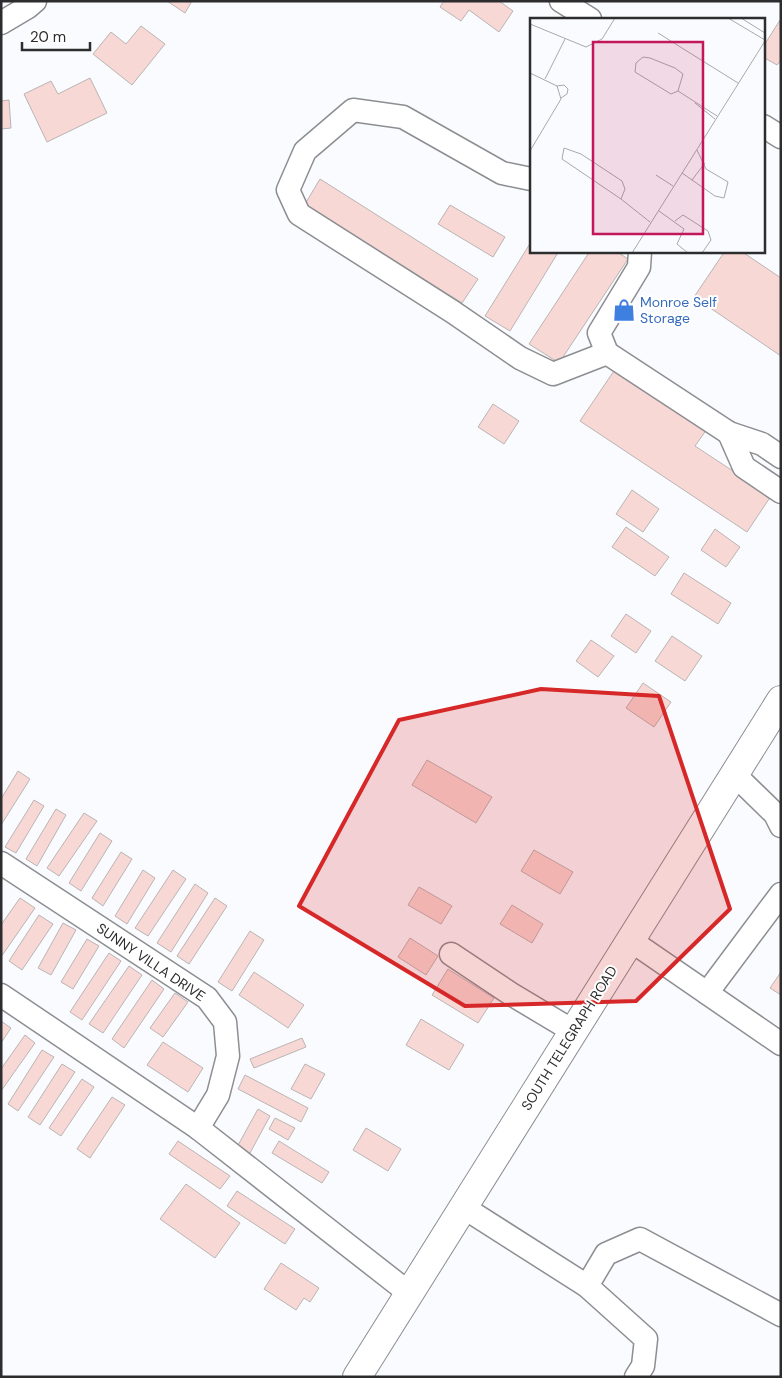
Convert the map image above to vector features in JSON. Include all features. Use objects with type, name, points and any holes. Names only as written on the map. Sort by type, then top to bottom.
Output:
[{"type":"main road","name":"SOUTH TELEGRAPH ROAD","points":[[357,1377],[781,700]]},
{"type":"street","points":[[1,24],[35,1]]},
{"type":"street","points":[[561,1],[588,18]]},
{"type":"street","points":[[530,180],[502,172],[403,117],[353,110],[304,150],[288,190],[300,214],[453,312],[520,358],[553,374],[607,353]]},
{"type":"street","points":[[764,127],[781,137]]},
{"type":"street","points":[[640,252],[639,267],[599,333],[607,353],[728,433],[762,444],[781,457]]},
{"type":"street","points":[[728,433],[744,467],[781,492]]},
{"type":"street","points":[[734,774],[775,814],[781,826]]},
{"type":"street","name":"SUNNY VILLA DRIVE","points":[[1,863],[206,998],[225,1022],[228,1056],[226,1066],[218,1095],[198,1128]]},
{"type":"street","points":[[707,993],[781,894]]},
{"type":"street","points":[[630,940],[781,1044]]},
{"type":"street","points":[[451,954],[511,994],[573,1031]]},
{"type":"street","points":[[1,995],[198,1128],[409,1293]]},
{"type":"street","points":[[462,1208],[587,1286],[646,1339],[643,1366],[636,1377]]},
{"type":"street","points":[[587,1286],[606,1254],[640,1239],[781,1315]]},
{"type":"highlighted area","points":[[541,689],[659,696],[730,909],[636,1001],[465,1006],[299,906],[399,720]]},
{"type":"building","points":[[167,1],[192,1],[185,13]]},
{"type":"building","points":[[444,1],[499,1],[513,11],[499,32],[469,10],[461,21],[440,7]]},
{"type":"building","points":[[780,20],[781,60],[777,65],[764,58],[764,45]]},
{"type":"building","points":[[141,26],[165,44],[132,85],[93,54],[111,32],[126,44]]},
{"type":"building","points":[[90,78],[107,113],[47,142],[24,94],[51,81],[58,94]]},
{"type":"building","points":[[9,100],[11,128],[1,129],[1,101]]},
{"type":"building","points":[[320,179],[478,279],[462,303],[305,204]]},
{"type":"building","points":[[450,205],[505,237],[493,257],[438,224]]},
{"type":"building","points":[[530,244],[530,252],[558,252],[510,331],[485,316]]},
{"type":"building","points":[[589,252],[618,252],[628,259],[559,363],[529,344]]},
{"type":"building","points":[[724,252],[742,252],[781,278],[781,356],[694,297]]},
{"type":"building","points":[[616,368],[707,429],[695,446],[771,496],[747,532],[580,421]]},
{"type":"building","points":[[493,404],[519,421],[504,444],[478,427]]},
{"type":"building","points":[[632,490],[659,509],[643,532],[616,514]]},
{"type":"building","points":[[626,527],[669,557],[655,576],[612,547]]},
{"type":"building","points":[[715,529],[740,547],[726,567],[701,550]]},
{"type":"building","points":[[684,573],[731,603],[718,624],[671,594]]},
{"type":"building","points":[[626,614],[651,631],[636,653],[611,636]]},
{"type":"building","points":[[672,636],[702,656],[685,681],[655,661]]},
{"type":"building","points":[[591,640],[614,656],[598,677],[576,661]]},
{"type":"building","points":[[643,683],[671,702],[654,727],[626,708]]},
{"type":"building","points":[[427,760],[492,797],[476,823],[412,785]]},
{"type":"building","points":[[18,771],[30,779],[1,825],[1,799]]},
{"type":"building","points":[[34,800],[44,806],[16,853],[5,847]]},
{"type":"building","points":[[56,809],[66,815],[37,866],[26,859]]},
{"type":"building","points":[[84,813],[97,821],[59,876],[47,868]]},
{"type":"building","points":[[100,833],[112,841],[81,891],[69,883]]},
{"type":"building","points":[[534,850],[573,872],[560,894],[521,871]]},
{"type":"building","points":[[121,852],[132,859],[103,906],[92,898]]},
{"type":"building","points":[[143,870],[155,878],[127,924],[115,916]]},
{"type":"building","points":[[173,870],[186,879],[148,936],[135,928]]},
{"type":"building","points":[[195,884],[208,893],[171,952],[157,943]]},
{"type":"building","points":[[419,887],[452,906],[441,924],[408,905]]},
{"type":"building","points":[[20,898],[35,908],[1,957],[1,925]]},
{"type":"building","points":[[215,898],[227,906],[189,964],[177,956]]},
{"type":"building","points":[[512,905],[543,924],[532,943],[500,924]]},
{"type":"building","points":[[39,915],[53,924],[22,970],[9,961]]},
{"type":"building","points":[[63,923],[76,930],[51,975],[38,968]]},
{"type":"building","points":[[250,931],[264,940],[232,991],[218,982]]},
{"type":"building","points":[[410,938],[438,956],[426,975],[398,957]]},
{"type":"building","points":[[87,939],[99,946],[73,989],[61,982]]},
{"type":"building","points":[[109,953],[121,961],[82,1020],[70,1012]]},
{"type":"building","points":[[129,966],[142,975],[103,1033],[89,1024]]},
{"type":"building","points":[[448,969],[494,998],[478,1023],[432,995]]},
{"type":"building","points":[[254,972],[304,1005],[288,1028],[239,995]]},
{"type":"building","points":[[781,972],[781,995],[770,988]]},
{"type":"building","points":[[152,980],[164,989],[124,1048],[112,1039]]},
{"type":"building","points":[[175,993],[188,1002],[163,1037],[150,1028]]},
{"type":"building","points":[[421,1019],[464,1045],[449,1070],[406,1045]]},
{"type":"building","points":[[1,1021],[11,1028],[1,1043]]},
{"type":"building","points":[[25,1035],[35,1043],[1,1091],[1,1069]]},
{"type":"building","points":[[302,1038],[306,1047],[254,1068],[250,1059]]},
{"type":"building","points":[[163,1042],[203,1068],[188,1092],[147,1065]]},
{"type":"building","points":[[42,1050],[54,1057],[18,1111],[8,1104]]},
{"type":"building","points":[[62,1064],[75,1072],[40,1125],[28,1117]]},
{"type":"building","points":[[305,1064],[325,1074],[311,1099],[291,1089]]},
{"type":"building","points":[[245,1075],[308,1108],[301,1122],[238,1089]]},
{"type":"building","points":[[82,1079],[94,1087],[61,1136],[49,1128]]},
{"type":"building","points":[[112,1097],[125,1105],[90,1158],[77,1149]]},
{"type":"building","points":[[258,1109],[270,1116],[250,1153],[237,1147]]},
{"type":"building","points":[[275,1118],[295,1128],[288,1140],[269,1129]]},
{"type":"building","points":[[366,1128],[401,1149],[388,1171],[353,1150]]},
{"type":"building","points":[[178,1141],[230,1176],[220,1189],[169,1154]]},
{"type":"building","points":[[279,1141],[329,1172],[322,1183],[272,1153]]},
{"type":"building","points":[[186,1184],[240,1223],[215,1258],[160,1219]]},
{"type":"building","points":[[237,1191],[295,1229],[285,1244],[227,1206]]},
{"type":"building","points":[[281,1263],[319,1288],[310,1302],[304,1298],[296,1310],[264,1289]]},
{"type":"place","name":"Monroe Self Storage","points":[[624,310]]}]
